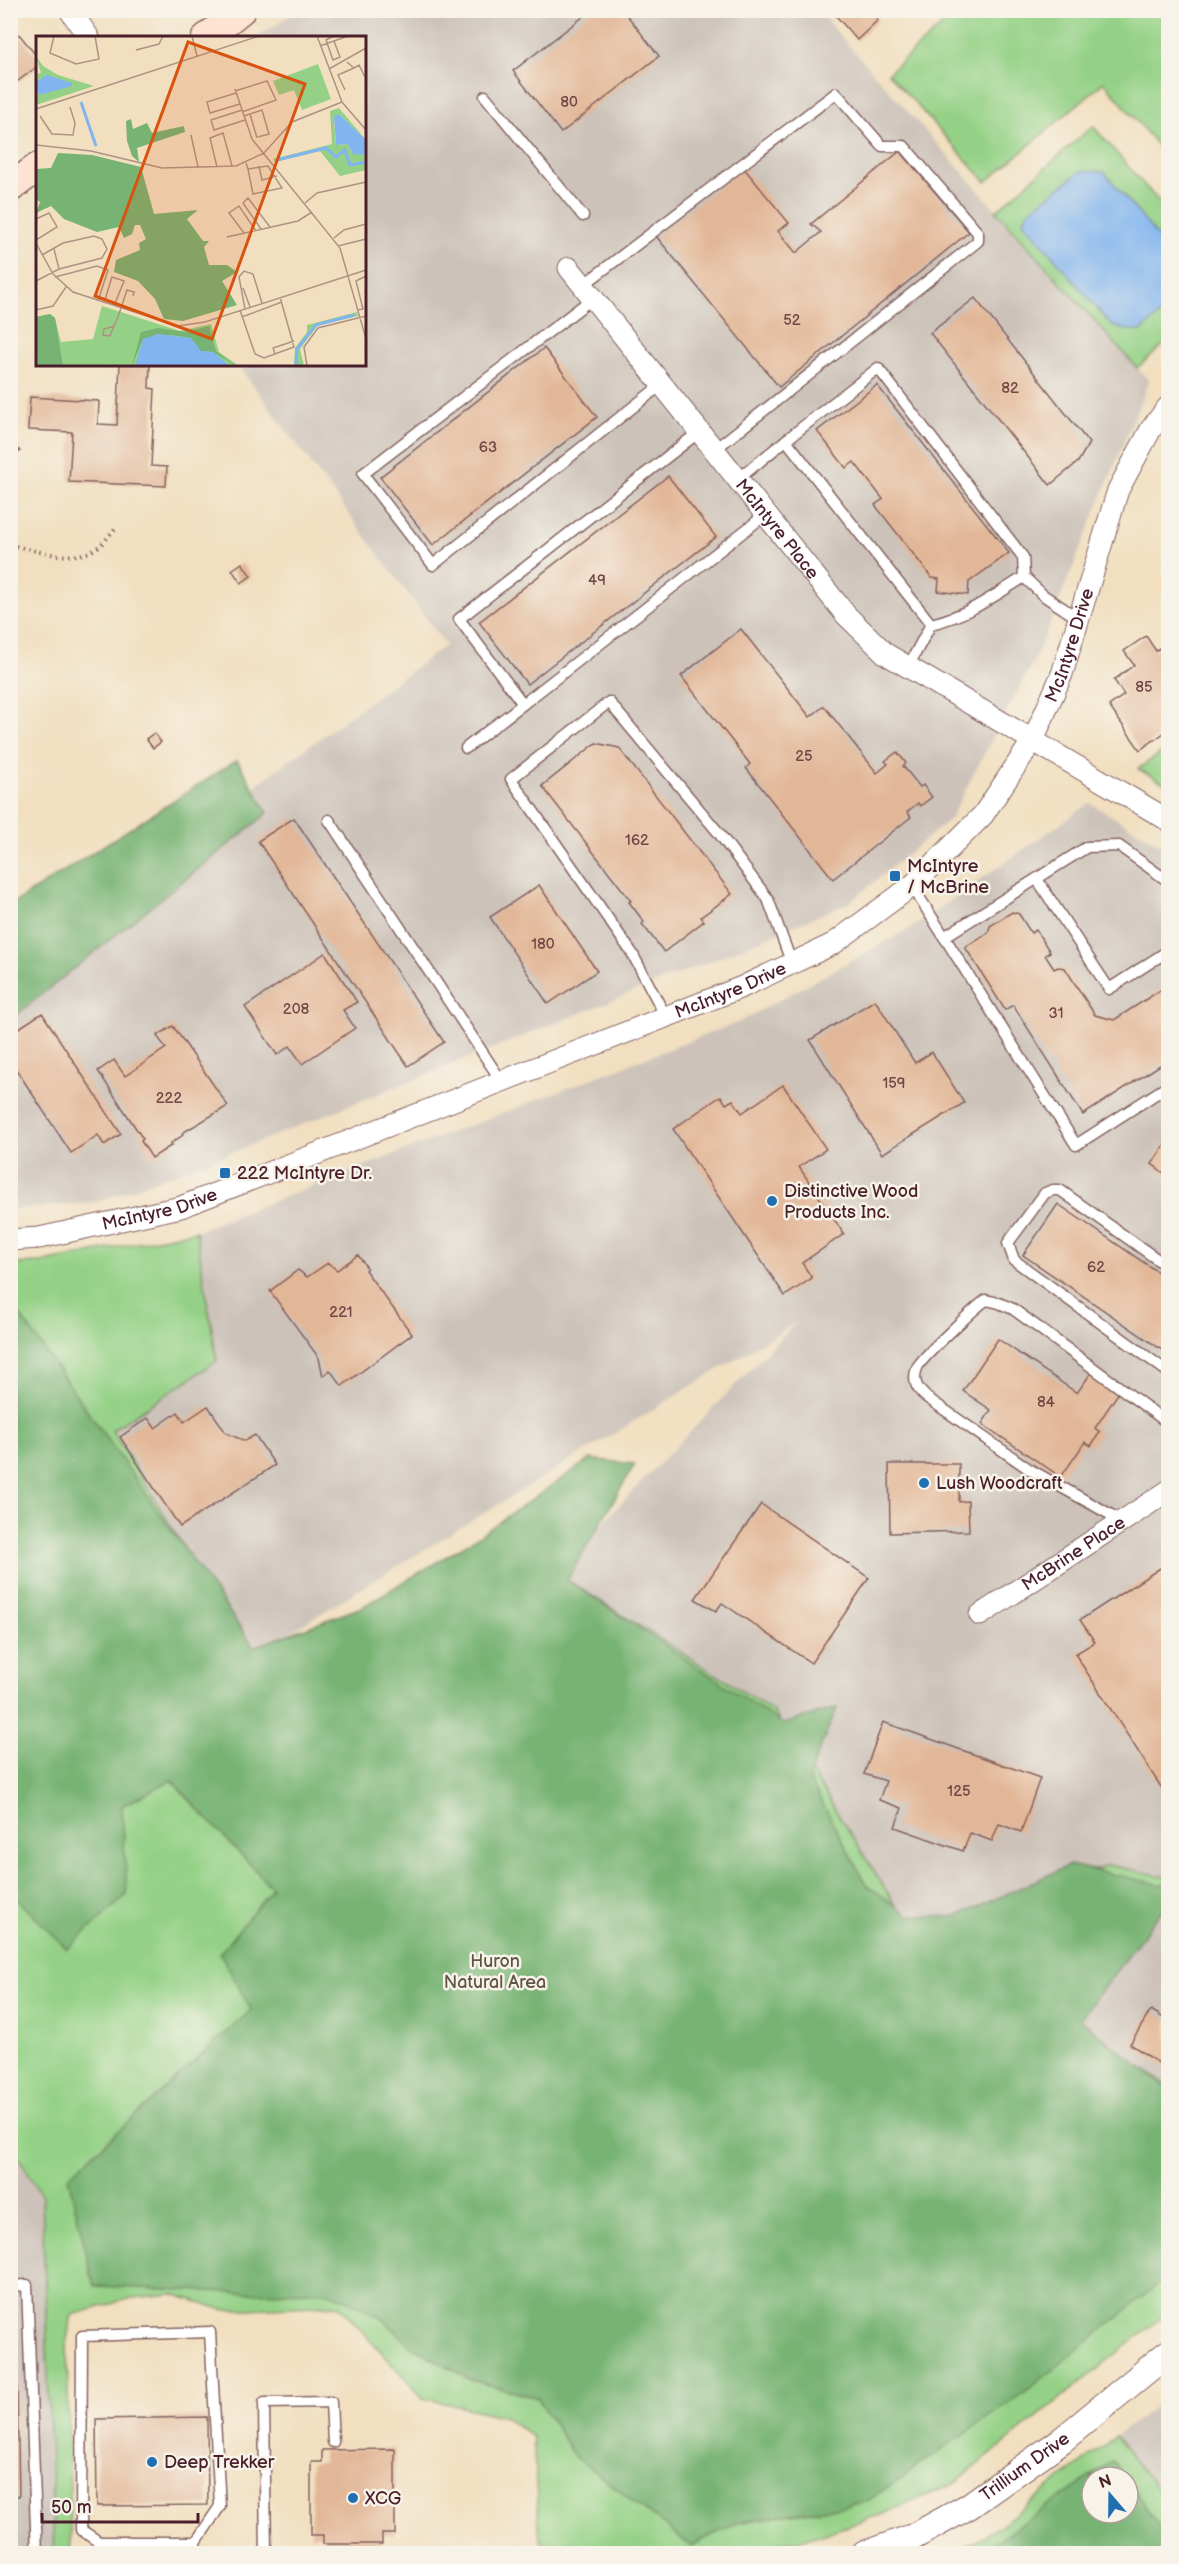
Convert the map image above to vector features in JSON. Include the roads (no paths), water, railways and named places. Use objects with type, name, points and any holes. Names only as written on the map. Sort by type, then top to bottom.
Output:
[{"type":"main road","points":[[208,36],[241,10]]},
{"type":"main road","points":[[10,188],[36,168]]},
{"type":"street","points":[[70,10],[89,36]]},
{"type":"street","name":"McIntyre Place","points":[[569,268],[846,615],[886,654],[1168,820]]},
{"type":"street","name":"McIntyre Drive","points":[[10,1240],[39,1238],[181,1207],[742,987],[833,944],[912,886],[983,814],[1033,740],[1062,674],[1118,490],[1152,429],[1168,407]]},
{"type":"street","name":"McBrine Place","points":[[980,1615],[1168,1491]]},
{"type":"street","name":"Trillium Drive","points":[[865,2553],[912,2537],[969,2506],[1062,2440],[1168,2353]]},
{"type":"lane","points":[[662,385],[433,565],[363,474],[836,93],[882,146],[904,146],[978,232],[978,240],[968,249],[714,450]]},
{"type":"lane","points":[[485,96],[583,216]]},
{"type":"lane","points":[[737,480],[878,368],[1023,557],[1024,577],[1043,594],[1079,619]]},
{"type":"lane","points":[[523,704],[459,619],[699,432]]},
{"type":"lane","points":[[786,440],[931,624]]},
{"type":"lane","points":[[466,748],[765,515]]},
{"type":"lane","points":[[908,667],[931,624],[956,618],[970,611],[1024,577]]},
{"type":"lane","points":[[666,1017],[632,953],[511,779],[609,702],[718,832],[768,899],[792,964]]},
{"type":"lane","points":[[329,820],[502,1082]]},
{"type":"lane","points":[[944,937],[1087,847],[1119,846],[1168,881]]},
{"type":"lane","points":[[1037,879],[1109,989],[1168,951]]},
{"type":"lane","points":[[912,886],[1076,1145],[1168,1086]]},
{"type":"lane","points":[[1168,1267],[1060,1190],[1045,1193],[1008,1243],[1014,1260],[1168,1372]]},
{"type":"lane","points":[[1123,1521],[1029,1469],[926,1397],[917,1389],[915,1381],[917,1367],[974,1309],[986,1300],[1013,1310],[1168,1423]]},
{"type":"lane","points":[[10,2286],[27,2285],[37,2553]]},
{"type":"lane","points":[[210,2332],[220,2506],[196,2548],[99,2548],[81,2530],[82,2336],[210,2332]]},
{"type":"lane","points":[[266,2553],[264,2403],[332,2402],[333,2442]]},
{"type":"water","points":[[1081,171],[1104,172],[1168,249],[1168,307],[1141,331],[1111,325],[1023,221],[1029,211]]},
{"type":"place","name":"McIntyre / McBrine","points":[[895,876]]},
{"type":"place","name":"222 McIntyre Dr.","points":[[225,1173]]},
{"type":"place","name":"Distinctive Wood Products Inc.","points":[[772,1201]]},
{"type":"place","name":"Lush Woodcraft","points":[[924,1483]]},
{"type":"place","name":"Deep Trekker","points":[[152,2462]]},
{"type":"place","name":"XCG","points":[[353,2498]]},
{"type":"park label","name":"Huron Natural Area","points":[[495,1971]]}]
